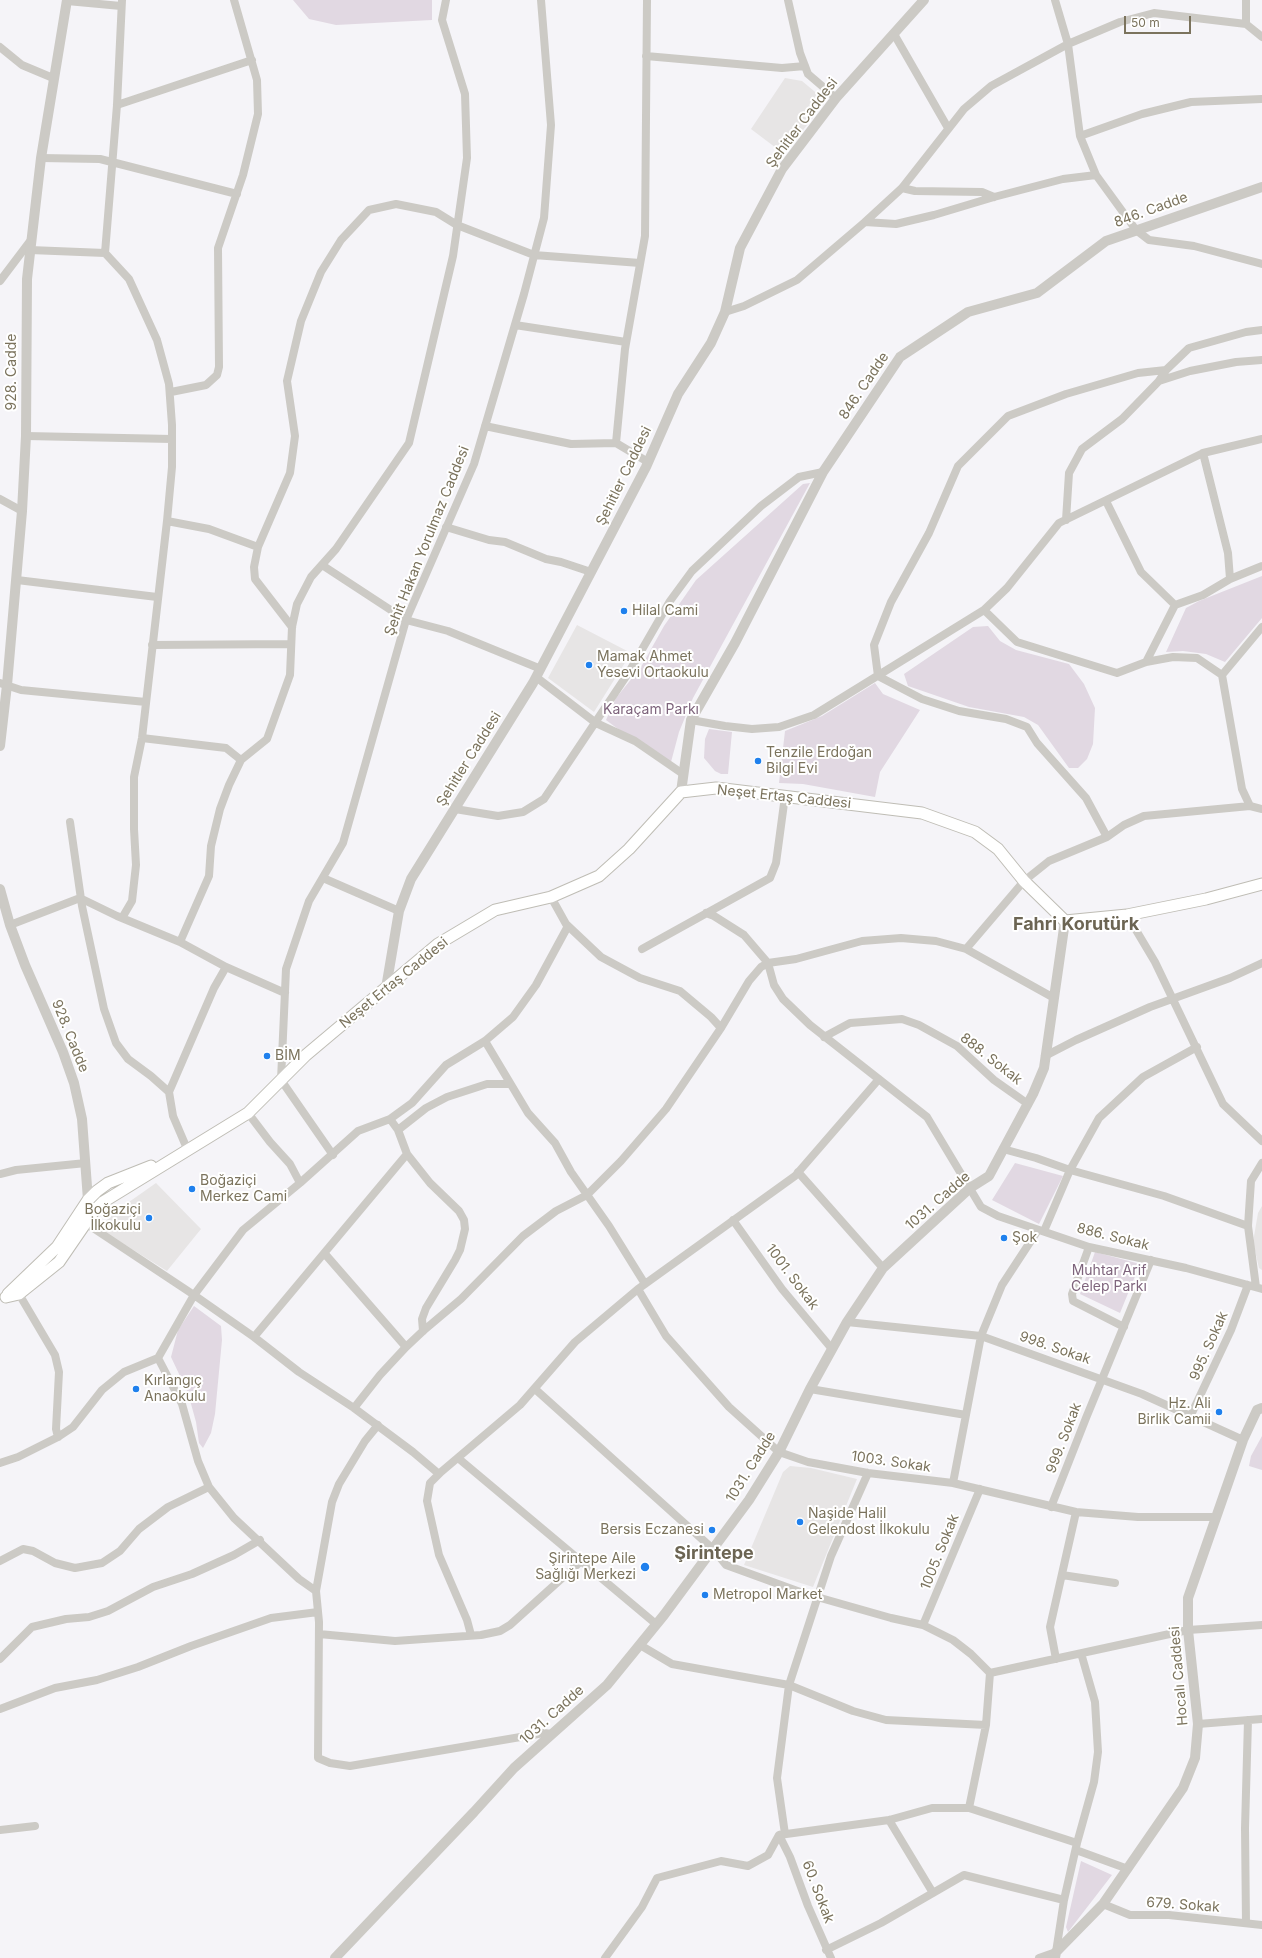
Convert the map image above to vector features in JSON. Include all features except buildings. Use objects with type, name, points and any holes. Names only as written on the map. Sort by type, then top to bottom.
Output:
[{"type":"main road","name":"Neşet Ertaş Caddesi","points":[[3,1298],[19,1294],[59,1262],[104,1202],[248,1113],[306,1055],[438,944],[495,910],[551,897],[599,876],[629,849],[681,792],[716,788],[922,813],[975,832],[998,849],[1024,881],[1065,921]]},
{"type":"main road","points":[[1065,921],[1127,915],[1206,899],[1262,884]]},
{"type":"main road","name":"Neşet Ertaş Caddesi","points":[[3,1298],[57,1247],[88,1200],[108,1183],[173,1159]]},
{"type":"main road","points":[[88,1200],[89,1220]]},
{"type":"street","points":[[67,0],[121,3],[117,105],[105,252],[129,280],[132,286],[157,340],[170,392],[172,467],[142,738],[134,777],[135,872],[132,902],[122,918]]},
{"type":"street","name":"928. Cadde","points":[[0,746],[4,684],[17,580],[22,511],[26,436],[27,279],[41,158],[67,0]]},
{"type":"street","points":[[170,392],[206,385],[217,375],[219,367],[218,248],[237,194],[258,114],[257,80],[234,0]]},
{"type":"street","points":[[180,942],[209,876],[211,846],[220,809],[229,785],[241,760],[267,739],[290,675],[292,627],[297,604],[311,577],[336,549],[409,443],[453,256],[467,158],[465,94],[442,20],[446,0]]},
{"type":"street","name":"Şehit Hakan Yorulmaz Caddesi","points":[[281,1080],[286,969],[309,901],[344,843],[406,620],[474,464],[515,325],[544,218],[551,124],[542,0]]},
{"type":"street","points":[[616,443],[626,342],[645,236],[647,0]]},
{"type":"street","points":[[788,0],[800,53],[808,74],[836,98]]},
{"type":"street","name":"Şehitler Caddesi","points":[[386,988],[399,910],[411,879],[538,673],[648,462],[678,394],[711,343],[725,312],[740,248],[782,169],[836,98],[924,0]]},
{"type":"street","points":[[1055,0],[1068,44],[1080,136],[1096,175],[1136,230],[1149,240],[1194,246],[1262,264]]},
{"type":"street","points":[[1246,0],[1246,24]]},
{"type":"street","points":[[725,312],[744,306],[797,280],[902,188],[964,109],[991,86],[1068,44],[1120,22],[1154,13],[1246,24],[1262,37]]},
{"type":"street","points":[[894,34],[948,128]]},
{"type":"street","points":[[0,47],[22,65],[53,78]]},
{"type":"street","points":[[646,56],[782,68],[805,66]]},
{"type":"street","points":[[117,105],[252,60]]},
{"type":"street","points":[[1080,136],[1142,114],[1191,102],[1262,99]]},
{"type":"street","points":[[41,158],[89,158],[237,194]]},
{"type":"street","points":[[865,222],[896,224],[1063,179],[1096,175]]},
{"type":"street","name":"846. Cadde","points":[[681,792],[691,720],[735,643],[823,472],[900,357],[968,312],[1037,293],[1106,241],[1262,187]]},
{"type":"street","points":[[902,188],[915,191],[982,192],[994,197]]},
{"type":"street","points":[[292,627],[255,579],[254,567],[258,547],[290,473],[295,436],[286,381],[301,321],[321,272],[341,240],[369,210],[396,204],[436,212],[457,225],[534,255],[640,263]]},
{"type":"street","points":[[0,281],[4,269],[31,240]]},
{"type":"street","points":[[30,250],[105,252]]},
{"type":"street","points":[[515,325],[626,342]]},
{"type":"street","points":[[1066,520],[1068,473],[1082,449],[1122,419],[1159,381],[1166,370],[1189,348],[1246,332],[1262,330]]},
{"type":"street","points":[[1159,381],[1190,371],[1236,362],[1262,360]]},
{"type":"street","points":[[878,676],[874,645],[891,602],[929,533],[958,466],[1008,416],[1066,394],[1138,373],[1166,370]]},
{"type":"street","points":[[485,426],[571,444],[616,443],[648,462]]},
{"type":"street","points":[[26,436],[172,438]]},
{"type":"street","points":[[691,720],[738,728],[779,727],[814,714],[984,610],[1007,588],[1059,523],[1203,453],[1262,439]]},
{"type":"street","points":[[1203,453],[1228,553],[1230,579]]},
{"type":"street","points":[[455,809],[498,816],[523,812],[544,800],[630,672],[670,601],[692,571],[761,506],[799,477],[823,472]]},
{"type":"street","points":[[0,499],[22,511]]},
{"type":"street","points":[[1106,501],[1141,572],[1175,606]]},
{"type":"street","points":[[167,521],[209,528],[258,547]]},
{"type":"street","points":[[446,527],[475,537],[505,542],[546,559],[561,562],[591,572]]},
{"type":"street","points":[[322,565],[406,620],[448,631],[538,673],[596,723],[635,741],[683,774]]},
{"type":"street","points":[[1146,662],[1175,606],[1202,595],[1230,579],[1262,566]]},
{"type":"street","points":[[17,580],[157,597]]},
{"type":"street","points":[[984,610],[1017,642],[1117,673],[1146,662],[1173,657],[1197,658],[1222,675],[1242,789],[1250,806]]},
{"type":"street","points":[[1222,675],[1262,627]]},
{"type":"street","points":[[152,645],[291,644]]},
{"type":"street","points":[[878,676],[922,700],[959,711],[1006,719],[1027,727],[1037,743],[1086,798],[1107,837]]},
{"type":"street","points":[[4,684],[21,690],[146,702]]},
{"type":"street","points":[[142,738],[226,748],[241,760]]},
{"type":"street","points":[[642,949],[770,878],[776,863],[785,796]]},
{"type":"street","points":[[966,949],[1024,881],[1049,861],[1107,837],[1124,825],[1144,816],[1250,806],[1262,809]]},
{"type":"street","points":[[70,822],[80,898],[104,1009],[116,1043],[128,1059],[169,1092]]},
{"type":"street","points":[[323,878],[399,910]]},
{"type":"street","name":"928. Cadde","points":[[0,889],[10,925],[25,965],[63,1052],[74,1083],[82,1119],[88,1200]]},
{"type":"street","points":[[551,897],[568,926],[601,957],[640,978],[680,990],[711,1017],[721,1028]]},
{"type":"street","points":[[10,925],[80,898],[122,918],[180,942],[226,967],[285,993]]},
{"type":"street","points":[[706,913],[714,916],[744,935],[768,963]]},
{"type":"street","points":[[1127,915],[1155,962],[1223,1104],[1262,1141]]},
{"type":"street","name":"1031. Cadde","points":[[335,1958],[514,1768],[607,1685],[640,1645],[749,1500],[779,1452],[810,1389],[847,1322],[883,1268],[970,1188],[989,1176],[1028,1104],[1044,1068],[1065,921]]},
{"type":"street","points":[[0,1463],[18,1457],[58,1437],[72,1427],[102,1390],[124,1372],[158,1358],[194,1296],[243,1230],[333,1155],[358,1131],[390,1119],[412,1103],[446,1065],[485,1041],[513,1018],[536,985],[568,926]]},
{"type":"street","points":[[354,1408],[380,1375],[406,1347],[461,1300],[523,1236],[556,1211],[587,1195],[644,1136],[688,1078],[721,1028],[749,981],[761,967],[768,963],[796,959],[862,941],[901,938],[936,940],[966,949],[1054,998]]},
{"type":"street","name":"886. Sokak","points":[[768,963],[774,985],[783,999],[824,1037],[927,1117],[982,1207],[998,1216],[1089,1247],[1151,1260],[1256,1287]]},
{"type":"street","points":[[1045,1056],[1076,1040],[1173,999],[1230,978],[1262,963]]},
{"type":"street","points":[[188,1151],[173,1116],[169,1092],[214,988],[226,967]]},
{"type":"street","name":"888. Sokak","points":[[824,1037],[850,1023],[902,1019],[919,1025],[957,1046],[994,1080],[1028,1104]]},
{"type":"street","name":"1003. Sokak","points":[[485,1041],[528,1113],[555,1143],[571,1172],[609,1226],[642,1287],[666,1336],[729,1407],[779,1452],[808,1462],[868,1473],[953,1483],[980,1488],[1051,1507],[1076,1512],[1138,1517],[1216,1517]]},
{"type":"street","points":[[953,1483],[981,1336],[1002,1285],[1041,1230],[1070,1170],[1099,1118],[1143,1077],[1197,1047]]},
{"type":"street","points":[[471,1635],[467,1620],[440,1555],[427,1500],[430,1483],[502,1422],[576,1342],[642,1287],[798,1172],[879,1079]]},
{"type":"street","points":[[281,1080],[333,1155]]},
{"type":"street","points":[[398,1130],[426,1108],[447,1097],[487,1084],[510,1084]]},
{"type":"street","points":[[248,1113],[270,1142],[290,1164],[300,1183]]},
{"type":"street","points":[[390,1119],[398,1130],[407,1154],[430,1183],[459,1212],[464,1220],[465,1229],[462,1245],[455,1260],[426,1308],[422,1319],[423,1331]]},
{"type":"street","points":[[1003,1149],[1036,1158],[1070,1170],[1164,1196],[1248,1226]]},
{"type":"street","points":[[254,1338],[407,1154]]},
{"type":"street","points":[[0,1174],[16,1170],[86,1163]]},
{"type":"street","points":[[1256,1287],[1248,1226],[1251,1181],[1262,1163]]},
{"type":"street","points":[[798,1172],[883,1268]]},
{"type":"street","points":[[89,1220],[299,1372],[354,1408],[413,1452],[439,1474]]},
{"type":"street","name":"1001. Sokak","points":[[733,1220],[782,1289],[832,1349]]},
{"type":"street","points":[[1089,1247],[1072,1294],[1073,1300],[1124,1327]]},
{"type":"street","points":[[325,1254],[406,1347]]},
{"type":"street","name":"999. Sokak","points":[[1051,1507],[1151,1260]]},
{"type":"street","name":"995. Sokak","points":[[1190,1417],[1232,1330],[1256,1287]]},
{"type":"street","points":[[19,1294],[55,1355],[59,1372],[56,1429],[58,1437]]},
{"type":"street","name":"998. Sokak","points":[[847,1322],[981,1336],[1142,1394],[1243,1440]]},
{"type":"street","points":[[158,1358],[182,1404],[198,1461],[209,1487],[234,1518],[260,1540],[299,1579],[316,1591]]},
{"type":"street","points":[[535,1388],[713,1549],[726,1565],[818,1597],[891,1618],[923,1625],[953,1640],[965,1649],[990,1673]]},
{"type":"street","points":[[810,1389],[966,1415]]},
{"type":"street","name":"Hocalı Caddesi","points":[[1056,1955],[1103,1904],[1128,1869],[1182,1788],[1195,1758],[1198,1724],[1188,1630],[1188,1598],[1243,1440],[1257,1410],[1262,1408]]},
{"type":"street","points":[[378,1426],[365,1440],[338,1484],[332,1502],[316,1591],[319,1634],[318,1758],[330,1764],[350,1766],[544,1733],[552,1734]]},
{"type":"street","points":[[458,1458],[580,1562],[656,1624]]},
{"type":"street","name":"60. Sokak","points":[[831,1958],[826,1950],[808,1906],[782,1835],[777,1778],[788,1686],[831,1556],[868,1473]]},
{"type":"street","points":[[0,1561],[23,1549],[33,1551],[55,1563],[75,1568],[102,1563],[120,1551],[139,1529],[168,1508],[209,1487]]},
{"type":"street","name":"1005. Sokak","points":[[923,1625],[980,1488]]},
{"type":"street","points":[[1056,1659],[1050,1627],[1076,1512]]},
{"type":"street","points":[[0,1659],[32,1627],[66,1619],[89,1617],[108,1611],[153,1587],[192,1574],[234,1555],[260,1540]]},
{"type":"street","points":[[319,1634],[395,1641],[471,1635],[500,1631],[510,1625],[580,1562]]},
{"type":"street","points":[[1062,1575],[1115,1584]]},
{"type":"street","points":[[0,1709],[55,1688],[97,1680],[138,1667],[190,1646],[271,1618],[318,1612]]},
{"type":"street","points":[[990,1673],[1188,1630],[1262,1625]]},
{"type":"street","points":[[640,1645],[672,1664],[788,1686],[853,1711],[886,1720],[986,1725]]},
{"type":"street","points":[[1039,1958],[1056,1955],[1064,1900],[1094,1782],[1098,1752],[1095,1702],[1081,1653]]},
{"type":"street","points":[[969,1808],[986,1725],[990,1673]]},
{"type":"street","points":[[1198,1724],[1262,1719]]},
{"type":"street","points":[[1246,1923],[1245,1828],[1248,1720]]},
{"type":"street","points":[[605,1958],[642,1908],[657,1878],[721,1861],[748,1866],[768,1854],[782,1835],[889,1820],[932,1808],[969,1808],[1077,1846],[1128,1869]]},
{"type":"street","points":[[889,1820],[933,1893]]},
{"type":"street","points":[[0,1830],[36,1826]]},
{"type":"street","points":[[826,1950],[881,1923],[964,1875],[1064,1900]]},
{"type":"street","name":"679. Sokak","points":[[1103,1904],[1130,1915],[1169,1915],[1262,1925]]},
{"type":"shaded area","points":[[785,78],[802,81],[826,101],[784,154],[751,129]]},
{"type":"shaded area","name":"Mamak Ahmet Yesevi Ortaokulu","points":[[577,625],[631,653],[594,712],[548,678]]},
{"type":"shaded area","name":"Boğaziçi İlkokulu","points":[[156,1183],[201,1229],[167,1271],[98,1228],[119,1209]]},
{"type":"shaded area","points":[[1262,1206],[1262,1270],[1259,1268],[1253,1242],[1258,1213]]},
{"type":"shaded area","name":"Naşide Halil Gelendost İlkokulu","points":[[790,1466],[811,1468],[857,1479],[813,1587],[744,1565],[783,1472]]},
{"type":"green space","points":[[293,0],[432,0],[432,20],[336,25],[309,19]]},
{"type":"green space","name":"Karaçam Parkı","points":[[810,483],[693,698],[679,732],[671,762],[622,732],[606,720],[616,698],[641,667],[664,626],[696,580],[803,484]]},
{"type":"green space","points":[[1262,576],[1262,618],[1225,662],[1206,654],[1183,651],[1166,652],[1186,608],[1199,601]]},
{"type":"green space","points":[[988,626],[1000,641],[1016,650],[1069,664],[1084,684],[1095,708],[1093,744],[1087,759],[1078,768],[1069,768],[1038,725],[1024,717],[969,707],[908,686],[904,674],[973,627]]},
{"type":"green space","points":[[875,683],[883,694],[920,710],[880,772],[875,797],[803,784],[779,783],[785,731],[822,716]]},
{"type":"green space","points":[[709,729],[732,732],[728,774],[721,774],[715,771],[704,758],[705,739]]},
{"type":"green space","points":[[1015,1163],[1063,1176],[1039,1224],[992,1200]]},
{"type":"green space","name":"Muhtar Arif Celep Parkı","points":[[1095,1252],[1140,1264],[1120,1313],[1080,1294]]},
{"type":"green space","points":[[194,1306],[221,1326],[222,1340],[215,1414],[211,1433],[203,1448],[199,1443],[196,1422],[188,1393],[171,1357],[178,1330]]},
{"type":"green space","points":[[1262,1436],[1262,1470],[1249,1466],[1251,1456]]},
{"type":"green space","points":[[1081,1861],[1112,1875],[1068,1932],[1066,1927]]},
{"type":"place","name":"Hilal Cami","points":[[624,611]]},
{"type":"place","name":"Mamak Ahmet Yesevi Ortaokulu","points":[[589,665]]},
{"type":"place","name":"Tenzile Erdoğan Bilgi Evi","points":[[758,761]]},
{"type":"place","name":"BİM","points":[[267,1056]]},
{"type":"place","name":"Boğaziçi Merkez Cami","points":[[192,1189]]},
{"type":"place","name":"Boğaziçi İlkokulu","points":[[149,1218]]},
{"type":"place","name":"Şok","points":[[1004,1238]]},
{"type":"place","name":"Kırlangıç Anaokulu","points":[[136,1389]]},
{"type":"place","name":"Hz. Ali Birlik Camii","points":[[1219,1412]]},
{"type":"place","name":"Naşide Halil Gelendost İlkokulu","points":[[800,1522]]},
{"type":"place","name":"Bersis Eczanesi","points":[[712,1530]]},
{"type":"place","name":"Şirintepe Aile Sağlığı Merkezi","points":[[645,1567]]},
{"type":"place","name":"Metropol Market","points":[[705,1595]]},
{"type":"district","name":"Fahri Korutürk","points":[[1076,925]]},
{"type":"district","name":"Şirintepe","points":[[714,1554]]}]
